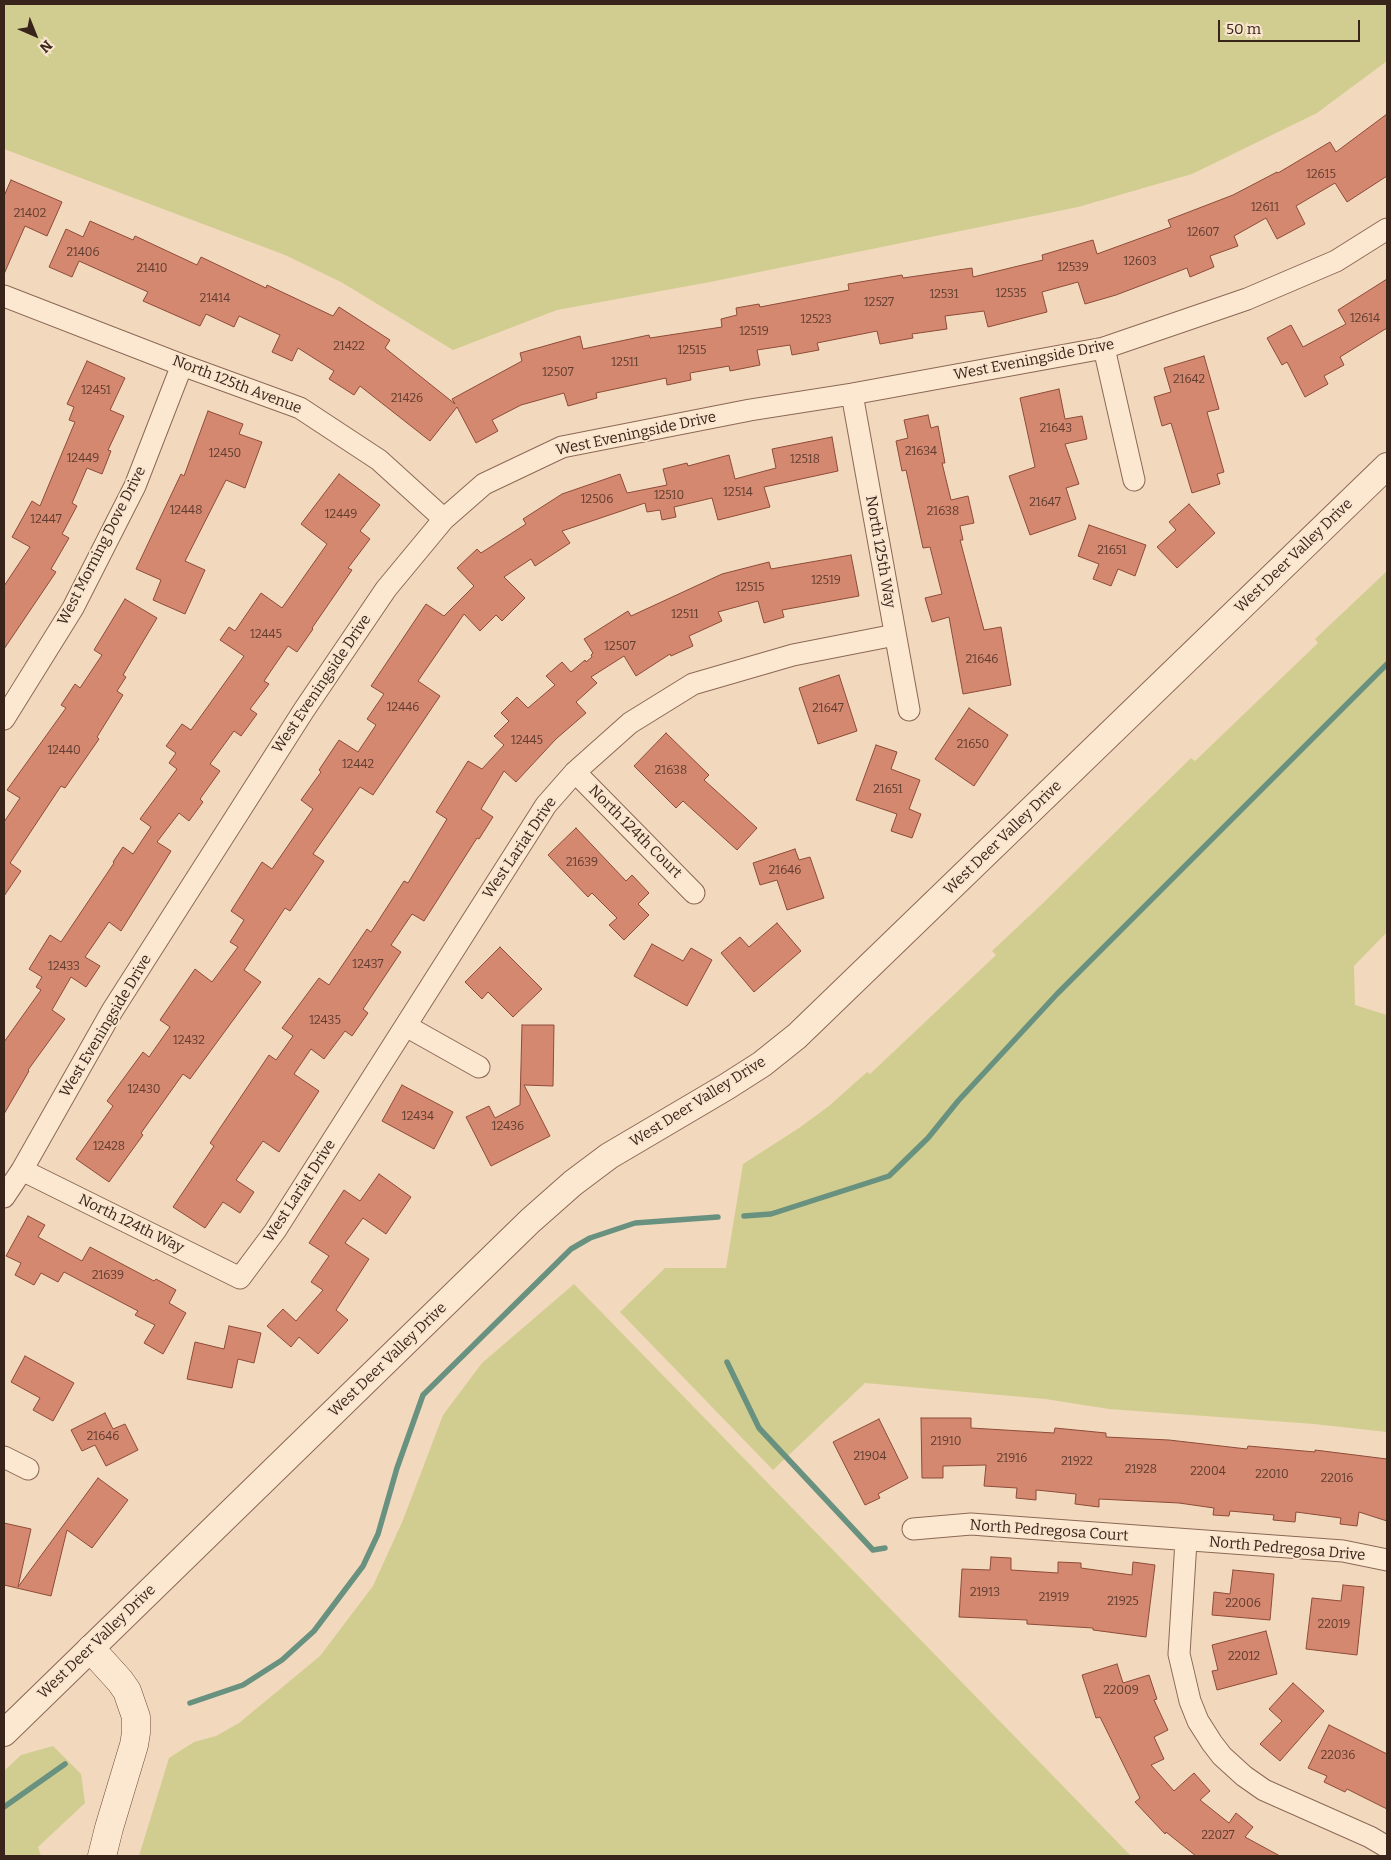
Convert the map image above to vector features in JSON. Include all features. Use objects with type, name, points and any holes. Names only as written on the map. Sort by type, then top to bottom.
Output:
[{"type":"main road","points":[[91,1649],[112,1671],[127,1691],[136,1717],[134,1745],[102,1856]]},
{"type":"street","name":"West Eveningside Drive","points":[[4,1197],[22,1170],[112,1011],[304,710],[386,589],[444,519],[484,484],[562,447],[750,410],[852,394],[1104,348],[1247,298],[1336,261],[1387,229]]},
{"type":"street","name":"North 125th Avenue","points":[[4,296],[182,365],[300,408],[379,460],[444,519]]},
{"type":"street","points":[[1104,348],[1134,480]]},
{"type":"street","name":"West Morning Dove Drive","points":[[4,719],[73,608],[135,486],[182,365]]},
{"type":"street","name":"North 125th Way","points":[[852,394],[910,710]]},
{"type":"street","name":"West Deer Valley Drive","points":[[4,1733],[530,1221],[566,1189],[616,1152],[762,1064],[804,1030],[1387,466]]},
{"type":"street","name":"West Lariat Drive","points":[[240,1278],[275,1231],[546,805],[575,772],[630,723],[693,684],[793,655],[895,635]]},
{"type":"street","name":"North 124th Court","points":[[575,772],[694,893]]},
{"type":"street","points":[[406,1026],[479,1067]]},
{"type":"street","name":"North 124th Way","points":[[22,1170],[240,1278]]},
{"type":"street","points":[[4,1457],[28,1469]]},
{"type":"street","name":"North Pedregosa Court","points":[[913,1529],[971,1524],[1186,1541]]},
{"type":"street","points":[[1186,1541],[1179,1654],[1190,1701],[1198,1721],[1212,1743],[1222,1756],[1264,1790],[1370,1837],[1387,1847]]},
{"type":"street","name":"North Pedregosa Drive","points":[[1186,1541],[1343,1552],[1387,1560]]},
{"type":"shaded area","points":[[4,4],[1387,4],[1387,61],[1317,113],[1192,174],[1078,207],[710,282],[557,310],[453,350],[341,282],[285,255],[4,149]]},
{"type":"shaded area","points":[[1387,571],[1387,932],[1354,966],[1355,1005],[1387,1015],[1387,1432],[1314,1424],[1109,1409],[1045,1399],[865,1383],[773,1470],[620,1312],[665,1268],[726,1268],[743,1164],[829,1106],[867,1072],[870,1074],[996,955],[992,951],[1191,758],[1195,761],[1318,643],[1315,639]]},
{"type":"shaded area","points":[[574,1284],[1131,1856],[139,1856],[169,1758],[194,1742],[216,1736],[239,1723],[320,1656],[373,1586],[403,1520],[443,1415],[482,1363]]},
{"type":"shaded area","points":[[53,1746],[81,1774],[85,1803],[38,1847],[41,1856],[4,1856],[4,1771],[21,1755]]},
{"type":"building","points":[[1387,114],[1387,176],[1347,202],[1335,183],[1296,206],[1305,224],[1277,239],[1266,218],[1234,236],[1238,246],[1210,256],[1214,267],[1190,277],[1187,268],[1116,295],[1085,304],[1078,282],[1042,292],[1047,312],[988,327],[984,311],[945,316],[947,329],[912,334],[913,338],[880,344],[877,331],[817,343],[819,350],[792,355],[790,345],[757,350],[760,365],[730,371],[729,366],[690,373],[691,380],[667,385],[666,378],[596,393],[597,398],[568,406],[564,393],[521,405],[492,420],[498,431],[476,443],[457,407],[430,441],[360,386],[354,395],[329,379],[334,371],[298,348],[292,361],[272,352],[280,335],[239,316],[234,327],[206,314],[200,326],[143,301],[148,292],[79,261],[72,277],[49,267],[66,229],[83,237],[90,221],[133,240],[135,236],[197,265],[201,257],[266,288],[267,285],[333,316],[339,307],[390,340],[385,348],[455,404],[452,399],[522,361],[520,353],[580,336],[583,349],[649,335],[650,338],[722,327],[721,319],[737,315],[736,308],[759,304],[760,307],[849,290],[848,284],[902,275],[903,278],[972,268],[973,277],[1043,260],[1042,255],[1093,240],[1097,254],[1171,227],[1168,220],[1233,195],[1278,173],[1330,142],[1336,152]]},
{"type":"building","points":[[11,180],[62,202],[47,236],[25,226],[4,274],[4,196]]},
{"type":"building","points":[[1387,279],[1387,328],[1340,357],[1344,365],[1324,376],[1328,384],[1305,397],[1287,362],[1282,365],[1267,338],[1291,325],[1303,347],[1346,324],[1338,310]]},
{"type":"building","points":[[1204,356],[1219,409],[1207,412],[1224,472],[1217,474],[1220,484],[1192,493],[1171,423],[1162,426],[1154,397],[1171,392],[1164,368]]},
{"type":"building","points":[[87,361],[125,378],[110,410],[124,416],[108,450],[111,451],[102,474],[87,468],[72,503],[77,506],[62,534],[69,538],[51,569],[56,572],[4,649],[4,586],[30,547],[12,537],[32,501],[40,506],[75,422],[69,420],[74,407],[67,404]]},
{"type":"building","points":[[1059,389],[1065,419],[1082,416],[1087,439],[1065,444],[1079,484],[1066,488],[1076,519],[1030,535],[1009,476],[1035,467],[1020,398]]},
{"type":"building","points":[[208,411],[243,424],[239,434],[262,442],[245,488],[226,480],[185,561],[205,570],[185,614],[153,600],[161,580],[136,569],[181,474],[184,476]]},
{"type":"building","points":[[928,415],[931,428],[938,426],[945,463],[942,463],[951,500],[968,496],[974,523],[960,526],[963,540],[960,540],[984,630],[1001,627],[1011,685],[963,694],[949,617],[932,622],[925,598],[942,594],[930,547],[923,548],[906,470],[902,471],[896,441],[908,438],[904,420]]},
{"type":"building","points":[[832,437],[838,471],[764,487],[770,507],[718,520],[712,498],[674,507],[676,517],[662,520],[660,510],[647,512],[645,503],[562,531],[570,543],[535,566],[531,559],[504,577],[525,598],[502,621],[496,615],[480,631],[464,614],[418,681],[440,696],[373,795],[360,787],[313,854],[324,861],[290,911],[285,908],[244,970],[261,982],[190,1079],[183,1074],[109,1182],[76,1159],[113,1106],[107,1101],[143,1052],[149,1057],[170,1027],[160,1020],[195,969],[212,982],[238,947],[230,942],[244,920],[231,911],[262,862],[272,869],[313,809],[301,800],[321,772],[319,770],[339,740],[358,752],[376,725],[367,719],[384,694],[371,686],[426,604],[444,616],[474,586],[457,568],[477,549],[481,553],[526,524],[523,519],[562,494],[620,474],[627,493],[667,485],[663,469],[687,463],[688,466],[729,455],[735,479],[776,468],[772,449]]},
{"type":"building","points":[[339,474],[380,505],[360,531],[370,539],[348,568],[352,570],[297,652],[288,646],[264,681],[269,684],[250,709],[257,714],[241,736],[234,731],[210,764],[220,771],[200,799],[203,802],[189,821],[179,813],[157,842],[171,851],[121,931],[109,922],[85,957],[100,966],[86,987],[71,977],[52,1010],[65,1019],[28,1070],[4,1114],[4,1042],[41,990],[36,987],[42,977],[29,969],[50,935],[61,942],[123,847],[133,854],[151,827],[140,819],[177,769],[169,763],[176,753],[166,746],[182,724],[191,730],[244,656],[220,640],[229,627],[235,631],[261,593],[282,608],[327,544],[301,524]]},
{"type":"building","points":[[1189,504],[1215,533],[1177,568],[1157,547],[1176,530],[1169,522]]},
{"type":"building","points":[[1089,525],[1146,545],[1135,576],[1118,569],[1111,586],[1093,579],[1099,564],[1078,556]]},
{"type":"building","points":[[851,555],[859,596],[782,610],[784,617],[764,623],[758,601],[718,612],[722,621],[689,636],[693,646],[671,656],[670,654],[636,676],[624,656],[591,677],[597,683],[576,702],[586,713],[556,739],[516,782],[504,771],[481,809],[493,817],[479,839],[477,838],[424,921],[412,914],[391,945],[401,952],[363,1009],[368,1013],[352,1036],[345,1031],[324,1059],[311,1049],[294,1074],[319,1091],[279,1152],[263,1141],[236,1180],[254,1192],[240,1213],[223,1202],[205,1228],[173,1207],[214,1146],[210,1143],[269,1055],[276,1060],[293,1036],[282,1028],[319,978],[329,985],[367,929],[371,932],[404,881],[408,883],[447,819],[436,812],[468,761],[482,769],[504,745],[494,736],[509,721],[501,713],[517,697],[528,708],[555,685],[546,676],[562,662],[571,672],[585,660],[586,662],[592,657],[593,653],[584,639],[628,611],[631,616],[722,574],[769,562],[771,569]]},
{"type":"building","points":[[125,599],[157,618],[123,675],[126,677],[117,691],[123,695],[97,737],[99,739],[65,788],[61,786],[10,863],[21,871],[4,896],[4,822],[20,798],[7,790],[66,708],[61,705],[75,684],[80,688],[102,655],[94,650]]},
{"type":"building","points":[[839,675],[857,731],[818,744],[799,688]]},
{"type":"building","points":[[969,708],[1008,735],[974,786],[935,759]]},
{"type":"building","points":[[666,733],[709,775],[704,780],[757,828],[737,850],[683,801],[676,808],[634,766]]},
{"type":"building","points":[[876,745],[897,752],[891,769],[920,780],[909,809],[921,814],[912,838],[891,831],[897,814],[856,800]]},
{"type":"building","points":[[576,828],[626,881],[632,875],[649,893],[638,904],[649,915],[624,940],[609,925],[617,918],[592,893],[588,897],[548,855]]},
{"type":"building","points":[[795,849],[799,860],[810,857],[824,898],[787,910],[777,880],[760,885],[753,863]]},
{"type":"building","points":[[777,923],[801,951],[754,992],[721,953],[740,937],[749,947]]},
{"type":"building","points":[[652,944],[683,961],[691,948],[712,960],[687,1006],[634,976]]},
{"type":"building","points":[[500,947],[542,989],[513,1017],[488,992],[482,999],[465,982]]},
{"type":"building","points":[[522,1025],[554,1025],[553,1086],[524,1085],[550,1136],[491,1166],[466,1117],[489,1106],[495,1118],[520,1105]]},
{"type":"building","points":[[402,1085],[453,1112],[434,1149],[382,1121]]},
{"type":"building","points":[[379,1174],[411,1197],[386,1234],[363,1218],[345,1243],[369,1259],[336,1310],[348,1320],[318,1354],[299,1337],[291,1347],[267,1326],[283,1309],[296,1321],[323,1290],[311,1282],[329,1256],[309,1243],[344,1190],[360,1201]]},
{"type":"building","points":[[28,1216],[45,1225],[38,1237],[82,1261],[90,1247],[154,1281],[156,1279],[176,1290],[169,1303],[186,1313],[163,1354],[144,1343],[155,1325],[135,1315],[138,1311],[64,1272],[58,1282],[41,1273],[34,1285],[15,1275],[21,1263],[6,1256]]},
{"type":"building","points":[[229,1326],[261,1333],[254,1363],[238,1359],[232,1388],[187,1379],[195,1342],[224,1349]]},
{"type":"building","points":[[25,1356],[74,1383],[53,1421],[33,1410],[40,1398],[11,1382]]},
{"type":"building","points":[[105,1413],[113,1429],[125,1424],[138,1450],[106,1466],[95,1445],[82,1451],[71,1430]]},
{"type":"building","points":[[921,1418],[971,1418],[971,1428],[1054,1433],[1055,1428],[1106,1433],[1106,1437],[1169,1440],[1247,1449],[1248,1446],[1315,1452],[1315,1450],[1387,1459],[1387,1521],[1359,1512],[1357,1526],[1340,1524],[1341,1518],[1296,1512],[1295,1522],[1273,1520],[1274,1515],[1230,1511],[1229,1516],[1213,1515],[1214,1508],[1179,1503],[1099,1499],[1099,1507],[1075,1504],[1076,1494],[1036,1490],[1036,1500],[1016,1498],[1017,1488],[984,1486],[986,1465],[943,1466],[943,1478],[922,1478]]},
{"type":"building","points":[[879,1419],[908,1478],[878,1494],[880,1498],[865,1505],[833,1442]]},
{"type":"building","points":[[98,1478],[128,1500],[92,1548],[67,1530],[51,1596],[4,1585],[4,1523],[31,1529],[18,1587]]},
{"type":"building","points":[[991,1557],[1011,1558],[1011,1570],[1058,1573],[1058,1562],[1081,1563],[1081,1568],[1132,1575],[1133,1562],[1155,1565],[1146,1637],[1093,1630],[1093,1628],[1027,1624],[1027,1620],[959,1617],[962,1569],[990,1570]]},
{"type":"building","points":[[1233,1570],[1274,1574],[1270,1620],[1212,1615],[1214,1592],[1230,1594]]},
{"type":"building","points":[[1343,1585],[1364,1587],[1357,1655],[1306,1649],[1312,1598],[1341,1601]]},
{"type":"building","points":[[1266,1631],[1277,1674],[1217,1690],[1212,1671],[1218,1670],[1212,1645]]},
{"type":"building","points":[[1117,1664],[1123,1683],[1149,1675],[1157,1699],[1154,1700],[1168,1730],[1154,1737],[1164,1759],[1151,1765],[1174,1791],[1194,1773],[1210,1791],[1200,1800],[1229,1823],[1236,1813],[1253,1827],[1245,1837],[1280,1856],[1196,1856],[1166,1832],[1165,1834],[1135,1802],[1140,1798],[1100,1717],[1096,1718],[1082,1675]]},
{"type":"building","points":[[1293,1683],[1324,1711],[1280,1761],[1260,1744],[1282,1721],[1269,1709]]},
{"type":"building","points":[[1329,1725],[1387,1754],[1387,1809],[1347,1789],[1345,1792],[1324,1782],[1327,1776],[1308,1768]]},
{"type":"waterway","points":[[744,1216],[771,1214],[889,1176],[928,1138],[958,1101],[1057,994],[1387,664]]},
{"type":"waterway","points":[[190,1703],[243,1685],[282,1660],[314,1631],[363,1566],[378,1534],[397,1468],[423,1395],[571,1249],[590,1238],[635,1223],[718,1217]]},
{"type":"waterway","points":[[727,1362],[759,1428],[873,1550],[885,1548]]},
{"type":"waterway","points":[[4,1807],[65,1764]]}]
